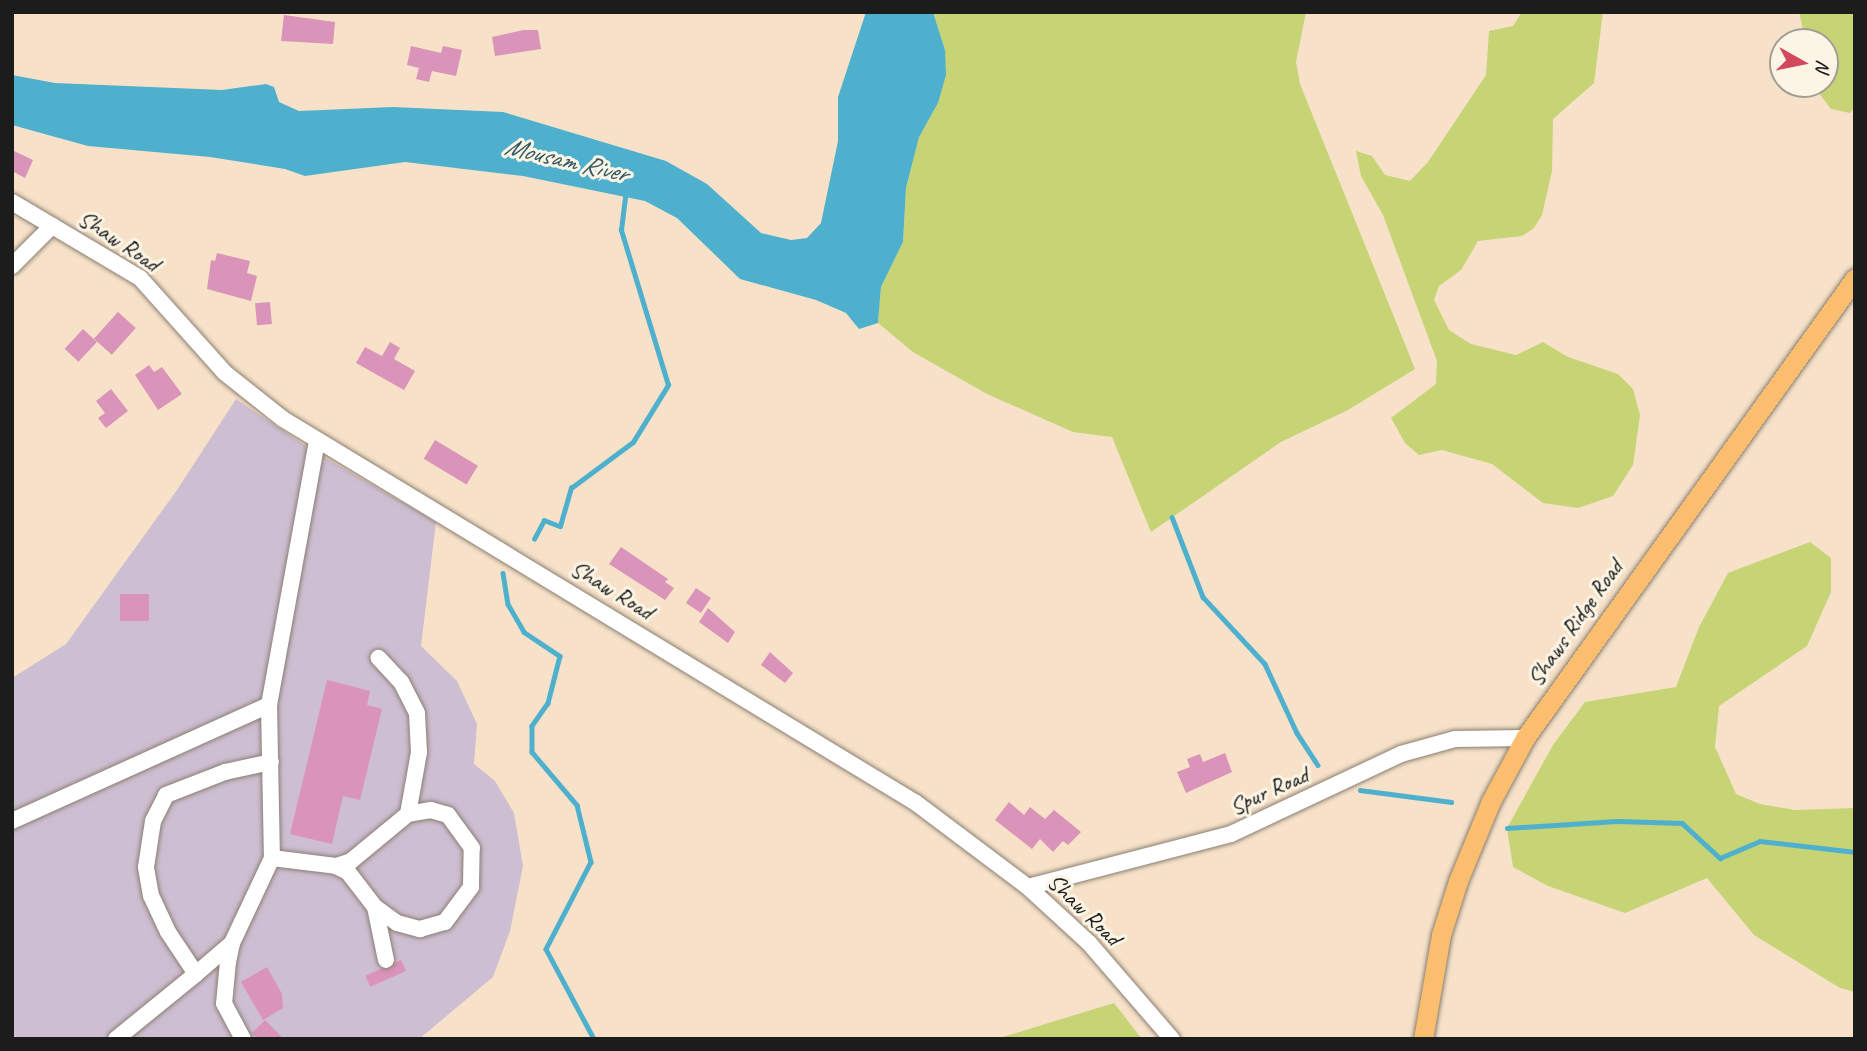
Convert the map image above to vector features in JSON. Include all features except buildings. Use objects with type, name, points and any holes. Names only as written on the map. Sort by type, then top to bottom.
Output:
[{"type":"main road","name":"Shaws Ridge Road","points":[[1423,1039],[1441,935],[1458,881],[1491,801],[1525,738],[1855,278]]},
{"type":"street","name":"Shaw Road","points":[[12,202],[139,278],[225,373],[317,441],[861,768],[1028,887],[1089,943],[1172,1039]]},
{"type":"street","points":[[12,266],[52,226]]},
{"type":"street","points":[[243,1039],[224,1004],[232,943],[272,858],[269,705],[317,441]]},
{"type":"street","points":[[379,658],[401,682],[417,713],[419,752],[408,814]]},
{"type":"street","points":[[12,821],[269,705]]},
{"type":"street","name":"Spur Road","points":[[1028,887],[1231,834],[1401,754],[1455,739],[1525,738]]},
{"type":"street","points":[[196,974],[151,897],[146,867],[153,821],[166,795],[225,772],[271,762]]},
{"type":"street","points":[[336,866],[367,850],[408,814],[441,811],[457,822],[475,859],[471,887],[458,910],[431,929],[407,929],[375,907]]},
{"type":"street","points":[[272,858],[336,866],[360,883],[375,907],[386,960]]},
{"type":"street","points":[[116,1039],[232,943]]},
{"type":"shaded area","points":[[236,399],[310,449],[436,522],[421,646],[457,681],[477,724],[474,764],[495,781],[514,813],[523,866],[510,931],[493,977],[419,1039],[12,1039],[12,678],[66,644],[177,490]]},
{"type":"green space","points":[[933,12],[1306,12],[1296,62],[1300,84],[1415,369],[1348,410],[1281,442],[1151,532],[1112,437],[1073,432],[987,394],[913,352],[878,323],[881,287],[903,242],[906,188],[919,136],[938,103],[945,50]]},
{"type":"green space","points":[[1522,12],[1603,12],[1594,83],[1553,119],[1552,171],[1542,215],[1534,228],[1522,236],[1478,241],[1461,270],[1439,286],[1434,300],[1449,330],[1471,344],[1516,355],[1543,342],[1568,357],[1618,374],[1633,389],[1640,415],[1633,465],[1613,496],[1578,508],[1543,503],[1492,464],[1442,450],[1419,455],[1405,443],[1391,418],[1436,384],[1437,361],[1383,215],[1361,176],[1356,151],[1372,156],[1385,175],[1410,181],[1428,162],[1486,75],[1489,31],[1513,26]]},
{"type":"green space","points":[[1799,12],[1855,12],[1855,106],[1850,113],[1831,109],[1823,98],[1839,98],[1839,28],[1803,28]]},
{"type":"green space","points":[[1810,542],[1831,558],[1831,592],[1807,646],[1719,706],[1715,747],[1736,794],[1760,804],[1795,810],[1855,808],[1855,992],[1840,988],[1754,935],[1707,878],[1625,913],[1548,886],[1513,867],[1507,828],[1553,745],[1585,702],[1676,687],[1699,627],[1728,573]]},
{"type":"green space","points":[[1114,1003],[1142,1039],[996,1039]]},
{"type":"water","name":"Mousam River","points":[[866,12],[933,12],[945,50],[946,75],[938,103],[919,137],[906,188],[903,242],[881,287],[878,323],[859,329],[846,313],[816,300],[740,279],[677,218],[645,201],[523,176],[405,162],[305,176],[285,169],[210,157],[88,146],[12,125],[12,75],[55,83],[222,90],[266,84],[274,87],[279,102],[299,111],[393,107],[503,112],[666,161],[707,184],[761,233],[791,240],[807,238],[821,223],[838,141],[838,97]]},
{"type":"waterway","name":"Mousam River","points":[[534,539],[544,520],[560,526],[571,488],[633,442],[668,385],[621,230],[626,192]]},
{"type":"waterway","points":[[1172,517],[1203,597],[1265,664],[1297,733],[1318,765]]},
{"type":"waterway","points":[[503,573],[508,604],[524,632],[560,656],[548,703],[532,726],[532,752],[577,805],[591,862],[546,949],[594,1039]]},
{"type":"waterway","points":[[1360,790],[1451,802]]},
{"type":"waterway","points":[[1507,828],[1617,821],[1682,823],[1720,858],[1760,841],[1855,852]]}]
